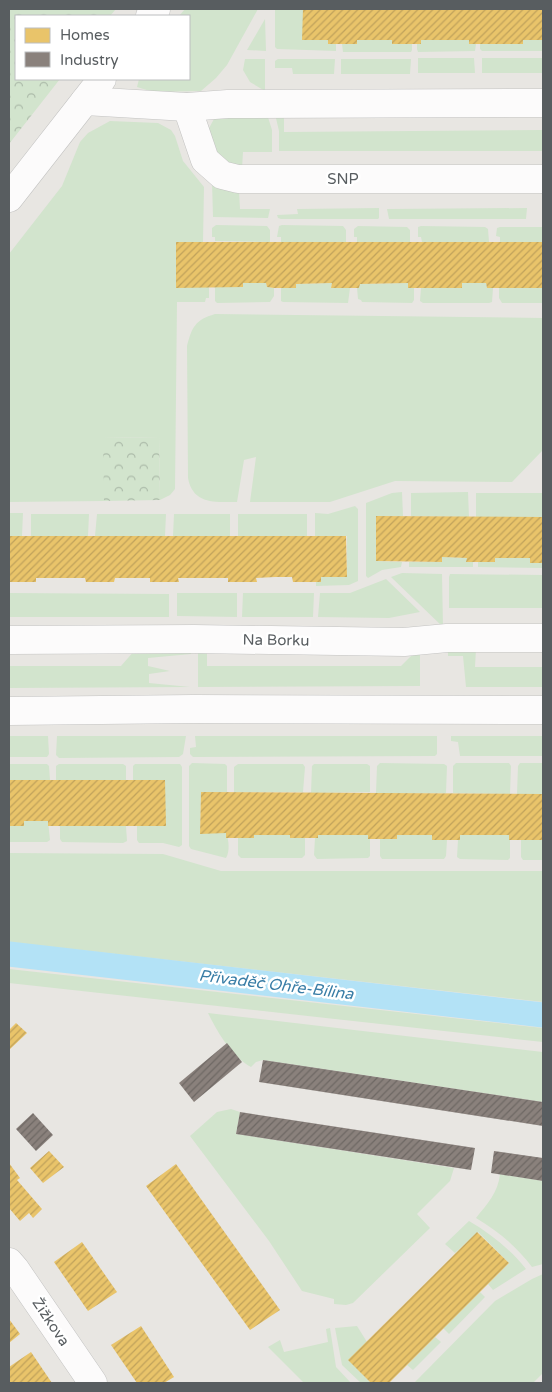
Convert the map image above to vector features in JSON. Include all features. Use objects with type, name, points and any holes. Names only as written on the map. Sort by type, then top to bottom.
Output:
[{"type":"street","points":[[9,198],[101,80]]},
{"type":"street","points":[[85,101],[187,107],[228,104],[543,103]]},
{"type":"street","name":"SNP","points":[[187,107],[205,160],[222,175],[238,179],[543,179]]},
{"type":"street","name":"Na Borku","points":[[9,640],[404,642],[447,638],[543,638]]},
{"type":"street","points":[[9,711],[193,708],[543,710]]},
{"type":"street","name":"Žižkova","points":[[9,1262],[93,1383]]},
{"type":"green space","points":[[9,9],[116,9],[111,15],[15,15],[15,80],[59,80],[9,144]]},
{"type":"green space","points":[[185,9],[258,9],[227,65],[201,91],[153,92],[137,87],[139,80],[190,80],[190,15],[180,15]]},
{"type":"green space","points":[[275,9],[303,9],[303,39],[328,40],[329,44],[336,44],[336,51],[277,49],[275,47]]},
{"type":"green space","points":[[265,19],[266,51],[247,50]]},
{"type":"green space","points":[[357,40],[392,40],[392,44],[412,44],[412,50],[411,52],[343,52],[342,44],[357,44]]},
{"type":"green space","points":[[421,40],[469,40],[469,44],[476,44],[475,51],[418,52],[417,44],[421,44]]},
{"type":"green space","points":[[523,40],[543,40],[543,51],[482,51],[480,49],[480,44],[523,44]]},
{"type":"green space","points":[[418,58],[474,58],[475,73],[418,73]]},
{"type":"green space","points":[[482,58],[543,58],[543,73],[482,73]]},
{"type":"green space","points":[[245,59],[265,59],[265,91],[250,82],[243,70]]},
{"type":"green space","points":[[278,59],[335,59],[334,74],[293,74],[292,68],[275,68],[275,61]]},
{"type":"green space","points":[[341,59],[411,59],[410,74],[341,74]]},
{"type":"green space","points":[[267,114],[272,130],[272,152],[243,152],[242,169],[220,160],[208,130],[214,119]]},
{"type":"green space","points":[[275,114],[284,114],[284,132],[543,130],[543,151],[279,151],[279,131]]},
{"type":"green space","points":[[110,121],[158,123],[171,130],[175,136],[183,161],[204,187],[203,242],[176,242],[176,287],[209,287],[209,298],[206,298],[205,302],[177,302],[175,489],[170,495],[160,500],[159,437],[104,438],[104,501],[9,502],[9,254],[62,186],[80,142],[88,133]]},
{"type":"green space","points":[[212,182],[239,191],[240,209],[270,209],[268,218],[213,217]]},
{"type":"green space","points":[[379,208],[378,219],[281,219],[277,215],[298,214],[297,209]]},
{"type":"green space","points":[[527,208],[526,219],[389,219],[387,209]]},
{"type":"green space","points":[[216,225],[267,226],[270,230],[270,242],[215,241],[215,237],[212,237],[212,228]]},
{"type":"green space","points":[[279,226],[343,226],[346,230],[346,242],[281,242],[281,237],[277,237]]},
{"type":"green space","points":[[358,226],[407,227],[410,230],[410,242],[357,242],[357,237],[354,237],[354,229]]},
{"type":"green space","points":[[418,227],[485,227],[488,229],[489,242],[422,242],[421,237],[418,237]]},
{"type":"green space","points":[[543,227],[543,242],[500,242],[500,237],[496,236],[497,228]]},
{"type":"green space","points":[[243,283],[266,283],[267,287],[274,288],[274,296],[270,302],[217,303],[215,301],[215,287],[242,287]]},
{"type":"green space","points":[[332,283],[331,288],[350,288],[348,303],[281,301],[281,288],[295,288],[296,284]]},
{"type":"green space","points":[[408,283],[408,288],[414,288],[414,300],[412,303],[362,302],[358,299],[357,288],[359,288],[360,284]]},
{"type":"green space","points":[[462,283],[486,283],[487,288],[493,288],[492,302],[423,303],[420,301],[421,288],[462,288]]},
{"type":"green space","points":[[499,288],[543,288],[543,303],[502,303],[499,298]]},
{"type":"green space","points":[[215,314],[543,318],[543,450],[512,482],[395,481],[330,502],[250,502],[256,457],[244,460],[237,502],[214,502],[207,500],[195,493],[188,478],[187,346],[195,325]]},
{"type":"green space","points":[[159,437],[160,500],[104,501],[103,438]]},
{"type":"green space","points":[[402,492],[403,516],[376,516],[376,561],[402,562],[401,567],[382,570],[368,578],[366,576],[366,503],[392,493]]},
{"type":"green space","points":[[468,492],[469,517],[411,516],[411,493]]},
{"type":"green space","points":[[476,493],[543,493],[543,517],[476,517]]},
{"type":"green space","points":[[355,506],[358,509],[358,581],[349,585],[316,586],[316,582],[321,582],[321,577],[347,577],[347,536],[315,536],[315,513],[328,514]]},
{"type":"green space","points":[[9,513],[23,513],[22,536],[9,536]]},
{"type":"green space","points":[[31,514],[89,514],[88,536],[31,536]]},
{"type":"green space","points":[[97,514],[166,514],[165,536],[95,536]]},
{"type":"green space","points":[[174,514],[230,514],[230,536],[173,536]]},
{"type":"green space","points":[[238,514],[307,514],[307,536],[238,536]]},
{"type":"green space","points":[[442,557],[467,558],[467,562],[473,562],[473,567],[409,567],[409,562],[442,562]]},
{"type":"green space","points":[[495,558],[530,558],[542,563],[542,568],[478,567],[478,562],[495,562]]},
{"type":"green space","points":[[402,573],[442,574],[443,627],[391,577]]},
{"type":"green space","points":[[450,574],[543,575],[543,608],[449,608]]},
{"type":"green space","points":[[386,579],[420,612],[389,618],[318,617],[320,593],[350,593]]},
{"type":"green space","points":[[9,593],[169,594],[169,617],[9,617]]},
{"type":"green space","points":[[177,593],[237,593],[237,617],[177,616]]},
{"type":"green space","points":[[243,593],[314,593],[313,617],[242,617]]},
{"type":"green space","points":[[207,649],[207,666],[401,666],[418,649],[420,653],[420,686],[198,687],[198,650]]},
{"type":"green space","points":[[448,649],[476,649],[475,667],[543,667],[543,687],[466,687],[463,656],[448,656]]},
{"type":"green space","points":[[135,650],[190,650],[191,654],[148,658],[148,666],[170,671],[149,674],[149,683],[190,687],[9,688],[9,666],[121,666]]},
{"type":"green space","points":[[9,736],[48,736],[49,754],[47,757],[9,757]]},
{"type":"green space","points":[[57,736],[186,736],[183,754],[179,757],[59,758],[56,755]]},
{"type":"green space","points":[[195,736],[437,736],[437,754],[435,756],[193,757],[190,754],[190,748],[196,747]]},
{"type":"green space","points":[[451,736],[543,736],[543,756],[460,756],[458,742],[451,741]]},
{"type":"green space","points":[[192,763],[225,764],[227,766],[227,792],[201,792],[200,833],[226,833],[229,846],[226,858],[191,849],[189,846],[189,766]]},
{"type":"green space","points":[[380,763],[444,764],[447,766],[446,793],[376,793],[377,766]]},
{"type":"green space","points":[[456,763],[509,763],[511,766],[510,794],[453,793],[453,766]]},
{"type":"green space","points":[[520,763],[543,763],[543,794],[517,794],[518,766]]},
{"type":"green space","points":[[9,764],[47,764],[49,766],[50,780],[9,780]]},
{"type":"green space","points":[[59,764],[123,764],[126,766],[126,780],[56,780],[56,766]]},
{"type":"green space","points":[[135,764],[180,764],[182,767],[182,845],[179,847],[163,843],[139,843],[137,840],[137,826],[165,826],[165,780],[133,780],[133,766]]},
{"type":"green space","points":[[238,764],[303,764],[305,767],[303,792],[234,792],[234,767]]},
{"type":"green space","points":[[314,764],[367,764],[370,766],[370,792],[311,793],[312,766]]},
{"type":"green space","points":[[24,821],[48,821],[50,840],[47,842],[9,842],[9,826],[23,826]]},
{"type":"green space","points":[[60,826],[126,826],[127,841],[123,843],[62,842],[60,839]]},
{"type":"green space","points":[[254,835],[290,835],[290,838],[305,838],[305,855],[302,858],[241,858],[238,855],[238,838],[254,838]]},
{"type":"green space","points":[[318,835],[368,835],[370,839],[370,856],[368,858],[317,859],[314,855],[315,838],[318,838]]},
{"type":"green space","points":[[397,835],[432,835],[447,840],[446,856],[444,859],[382,859],[380,856],[380,839]]},
{"type":"green space","points":[[460,835],[509,835],[510,858],[508,860],[460,859],[457,857]]},
{"type":"green space","points":[[521,839],[543,840],[543,860],[523,860],[521,857]]},
{"type":"green space","points":[[9,853],[163,854],[221,871],[543,871],[543,1002],[9,942]]},
{"type":"green space","points":[[9,969],[543,1028],[543,1042],[9,983]]},
{"type":"green space","points":[[208,1013],[543,1052],[543,1102],[263,1060],[256,1062],[251,1067],[231,1050]]},
{"type":"green space","points":[[231,1109],[240,1112],[236,1134],[454,1168],[450,1181],[417,1214],[430,1228],[353,1303],[346,1305],[334,1304],[334,1299],[302,1291],[269,1241],[190,1136],[217,1112]]},
{"type":"green space","points":[[500,1174],[543,1181],[543,1264],[532,1267],[520,1252],[492,1228],[476,1218],[494,1193]]},
{"type":"green space","points":[[469,1221],[500,1242],[526,1269],[493,1290],[488,1284],[509,1263],[478,1232],[455,1253],[445,1244]]},
{"type":"green space","points":[[543,1274],[543,1373],[533,1383],[414,1383],[495,1301]]},
{"type":"green space","points":[[480,1292],[485,1297],[449,1334],[443,1328]]},
{"type":"green space","points":[[357,1326],[367,1342],[349,1360],[371,1383],[361,1383],[342,1365],[335,1328]]},
{"type":"green space","points":[[330,1328],[336,1367],[351,1383],[304,1383],[268,1347],[280,1340],[284,1352],[328,1342],[326,1329]]},
{"type":"green space","points":[[435,1337],[441,1342],[413,1370],[407,1365]]},
{"type":"building: Homes","points":[[303,9],[543,9],[543,40],[523,40],[523,44],[469,44],[469,40],[421,40],[421,44],[392,44],[392,40],[357,40],[357,44],[328,44],[328,40],[302,40]]},
{"type":"building: Homes","points":[[176,242],[543,242],[543,288],[487,288],[486,283],[462,283],[462,288],[408,288],[408,283],[360,284],[359,288],[331,288],[332,283],[296,284],[296,288],[274,288],[267,287],[266,283],[243,283],[243,287],[176,288]]},
{"type":"building: Homes","points":[[376,516],[543,517],[543,563],[530,563],[530,558],[495,558],[495,562],[466,562],[467,558],[442,557],[442,562],[376,561]]},
{"type":"building: Homes","points":[[9,536],[346,536],[347,577],[321,577],[321,582],[293,582],[292,577],[275,577],[256,578],[257,582],[228,582],[228,578],[178,578],[179,582],[150,582],[150,578],[115,578],[114,582],[86,582],[85,578],[36,578],[36,582],[9,582]]},
{"type":"building: Homes","points":[[9,780],[165,780],[166,826],[48,826],[48,821],[24,821],[24,826],[9,826]]},
{"type":"building: Homes","points":[[201,792],[543,794],[543,840],[509,840],[509,835],[460,835],[460,840],[432,840],[432,835],[397,835],[397,839],[368,839],[368,835],[318,835],[318,838],[290,838],[290,835],[254,835],[254,838],[226,838],[226,833],[200,834]]},
{"type":"building: Homes","points":[[16,1023],[27,1033],[9,1050],[9,1030]]},
{"type":"building: Homes","points":[[49,1151],[64,1167],[43,1183],[30,1168]]},
{"type":"building: Homes","points":[[9,1163],[20,1178],[17,1180],[42,1209],[33,1218],[29,1213],[20,1221],[9,1208]]},
{"type":"building: Homes","points":[[176,1164],[280,1310],[250,1330],[146,1186]]},
{"type":"building: Homes","points":[[477,1232],[509,1263],[389,1383],[371,1383],[348,1360]]},
{"type":"building: Homes","points":[[82,1242],[117,1292],[88,1311],[54,1262]]},
{"type":"building: Homes","points":[[9,1319],[20,1334],[9,1343]]},
{"type":"building: Homes","points":[[141,1326],[174,1377],[164,1383],[137,1383],[111,1345]]},
{"type":"building: Homes","points":[[31,1352],[52,1383],[9,1383],[9,1367]]},
{"type":"building: Industry","points":[[227,1043],[242,1062],[194,1102],[179,1083]]},
{"type":"building: Industry","points":[[263,1060],[543,1102],[543,1126],[259,1082]]},
{"type":"building: Industry","points":[[240,1112],[475,1148],[471,1170],[236,1134]]},
{"type":"building: Industry","points":[[33,1113],[53,1135],[36,1151],[16,1129]]},
{"type":"building: Industry","points":[[494,1151],[543,1158],[543,1181],[491,1173]]},
{"type":"waterway","name":"Přivaděč Ohře-Bílina","points":[[9,954],[543,1015]]}]
